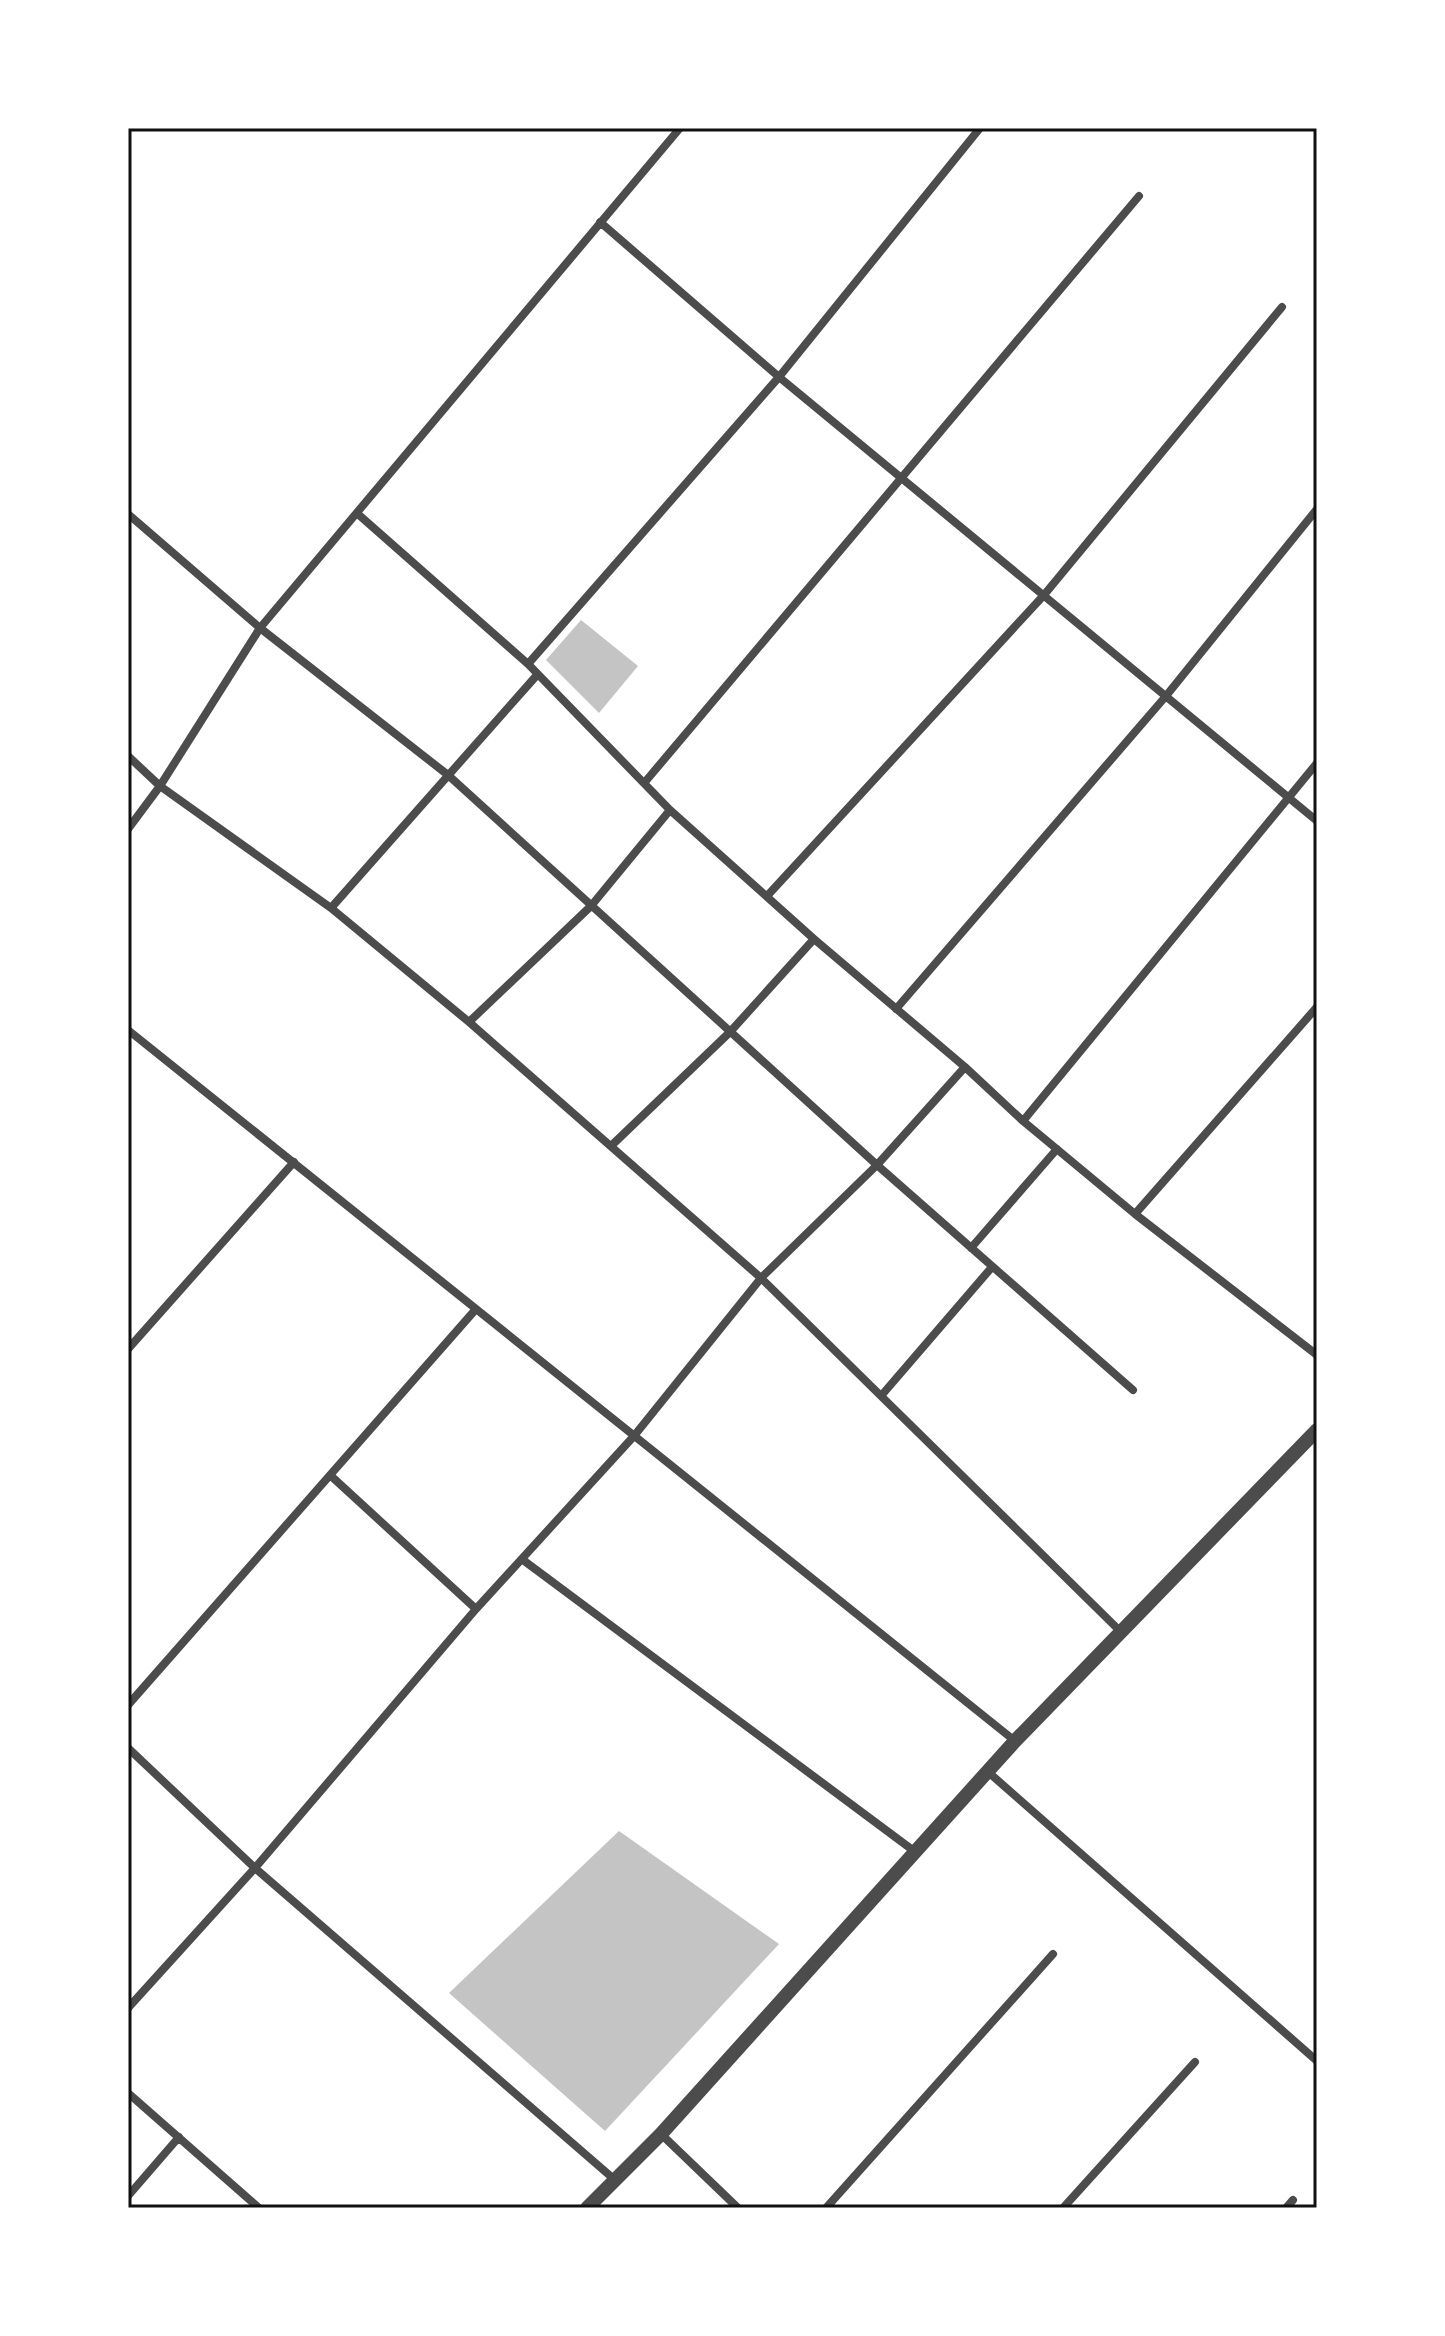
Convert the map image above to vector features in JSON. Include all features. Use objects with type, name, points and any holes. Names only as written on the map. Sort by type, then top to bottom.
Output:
[{"type":"street","points":[[128,829],[160,786],[260,628],[359,515],[680,128]]},
{"type":"street","points":[[528,664],[779,377],[980,128]]},
{"type":"street","points":[[645,782],[1139,196]]},
{"type":"street","points":[[600,222],[779,377],[1317,821]]},
{"type":"street","points":[[768,895],[1044,595],[1282,307]]},
{"type":"street","points":[[896,1009],[1166,696],[1317,509]]},
{"type":"street","points":[[128,514],[260,628],[448,775],[877,1165],[1133,1390]]},
{"type":"street","points":[[359,515],[528,664],[670,810],[814,939],[1135,1214],[1317,1355]]},
{"type":"street","points":[[331,908],[537,675]]},
{"type":"street","points":[[128,756],[160,786],[331,908],[469,1022],[761,1278],[1122,1633]]},
{"type":"street","points":[[1023,1121],[1317,763]]},
{"type":"street","points":[[469,1022],[591,906],[670,810]]},
{"type":"street","points":[[611,1146],[730,1032],[814,939]]},
{"type":"street","points":[[1135,1214],[1317,1007]]},
{"type":"street","points":[[128,1030],[1015,1741]]},
{"type":"street","points":[[128,2008],[255,1868],[476,1609],[634,1436],[761,1278],[877,1165],[965,1067]]},
{"type":"street","points":[[971,1248],[1057,1149]]},
{"type":"street","points":[[128,1349],[294,1162]]},
{"type":"street","points":[[881,1396],[992,1267]]},
{"type":"street","points":[[128,1705],[476,1309]]},
{"type":"street","points":[[587,2208],[661,2134],[1015,1741],[1317,1430]]},
{"type":"street","points":[[330,1475],[476,1609]]},
{"type":"street","points":[[523,1560],[914,1851]]},
{"type":"street","points":[[128,1748],[255,1868],[615,2180]]},
{"type":"street","points":[[987,1771],[1317,2061]]},
{"type":"street","points":[[826,2208],[1053,1954]]},
{"type":"street","points":[[1063,2208],[1195,2062]]},
{"type":"street","points":[[128,2093],[259,2208]]},
{"type":"street","points":[[661,2134],[738,2208]]},
{"type":"street","points":[[128,2196],[179,2137]]},
{"type":"street","points":[[1286,2208],[1293,2200]]},
{"type":"building","points":[[581,620],[638,666],[599,713],[546,660]]},
{"type":"building","points":[[619,1831],[779,1944],[605,2131],[449,1993]]}]
